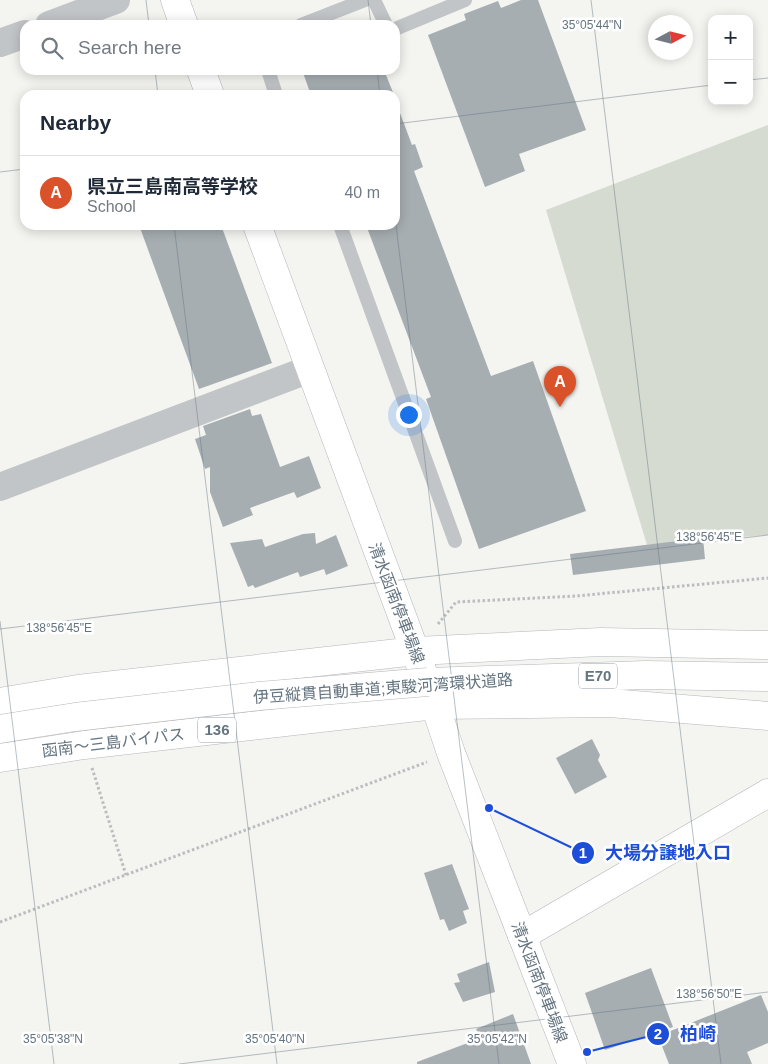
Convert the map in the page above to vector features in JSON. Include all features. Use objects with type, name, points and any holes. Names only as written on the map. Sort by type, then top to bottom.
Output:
[{"type":"main road","points":[[175,0],[182,20]]},
{"type":"main road","points":[[202,75],[208,90]]},
{"type":"main road","name":"清水函南停車場線","points":[[259,230],[416,651],[451,753],[572,1064]]},
{"type":"main road","points":[[0,702],[78,689],[416,651],[601,642],[768,645]]},
{"type":"main road","name":"伊豆縦貫自動車道;東駿河湾環状道路","points":[[0,729],[75,717],[258,696],[421,683],[637,676],[768,677]]},
{"type":"main road","name":"函南～三島バイパス","points":[[0,758],[84,745],[435,705],[610,703],[768,716]]},
{"type":"main road","points":[[522,936],[768,793]]},
{"type":"street","points":[[62,20],[116,0]]},
{"type":"street","points":[[0,43],[20,36]]},
{"type":"street","points":[[0,487],[310,369]]},
{"type":"lane","points":[[314,20],[365,0]]},
{"type":"lane","points":[[374,0],[384,20]]},
{"type":"lane","points":[[400,26],[466,0]]},
{"type":"lane","points":[[270,75],[274,90]]},
{"type":"lane","points":[[342,230],[455,541]]},
{"type":"path","points":[[416,651],[456,602],[576,596],[768,578]]},
{"type":"path","points":[[84,745],[126,875]]},
{"type":"path","points":[[0,922],[451,753]]},
{"type":"shaded area","points":[[768,125],[768,535],[647,545],[546,210]]},
{"type":"building","points":[[521,0],[538,0],[586,130],[519,154],[525,171],[485,187],[428,35],[466,20],[464,14],[498,1],[501,8]]},
{"type":"building","points":[[304,75],[386,75],[392,90],[309,90]]},
{"type":"building","points":[[400,113],[412,145],[415,144],[423,167],[414,171],[491,376],[533,361],[586,511],[479,549],[426,399],[431,397],[368,230],[400,230]]},
{"type":"building","points":[[141,230],[223,230],[272,363],[199,389]]},
{"type":"building","points":[[250,409],[252,416],[261,414],[280,467],[309,456],[321,488],[297,498],[294,492],[250,508],[253,515],[223,527],[210,492],[210,467],[205,469],[195,439],[206,435],[203,426]]},
{"type":"building","points":[[315,533],[316,544],[336,535],[348,566],[326,575],[324,569],[300,577],[298,572],[255,588],[253,585],[248,587],[230,543],[262,539],[265,547],[303,534]]},
{"type":"building","points":[[703,538],[705,559],[573,575],[570,554]]},
{"type":"building","points":[[592,739],[600,755],[598,760],[607,777],[575,794],[556,758]]},
{"type":"building","points":[[452,864],[469,909],[463,911],[467,923],[449,931],[444,919],[440,920],[424,873]]},
{"type":"building","points":[[489,962],[495,992],[463,1002],[454,983],[460,982],[457,974]]},
{"type":"building","points":[[651,968],[673,1027],[605,1050],[585,993]]},
{"type":"building","points":[[761,995],[768,1012],[768,1043],[747,1052],[752,1064],[669,1064],[658,1036]]},
{"type":"building","points":[[513,1014],[531,1064],[417,1064],[417,1062],[481,1038],[476,1029]]},
{"type":"place","name":"県立三島南高等学校","points":[[560,407]]},
{"type":"place","name":"大場分譲地入口","points":[[489,808]]},
{"type":"place","name":"柏崎","points":[[587,1052]]}]
